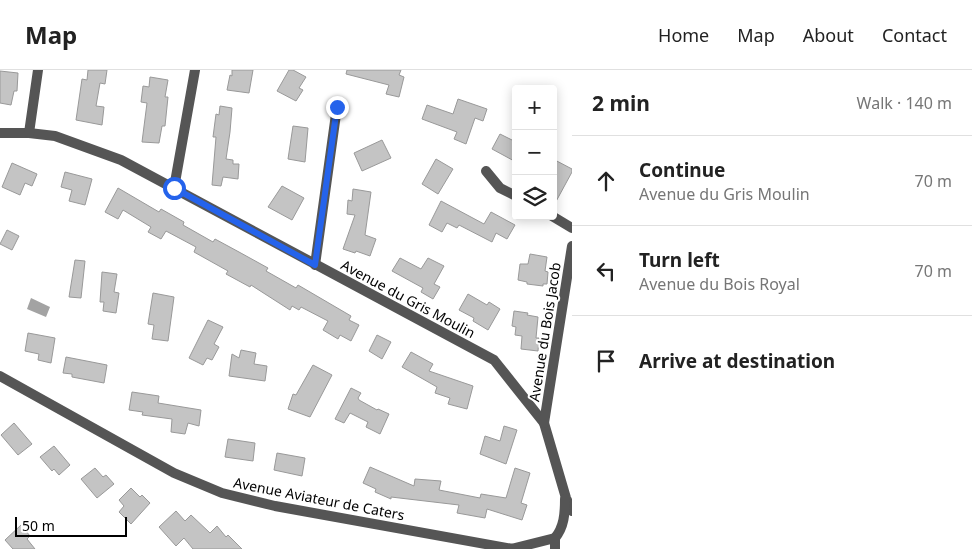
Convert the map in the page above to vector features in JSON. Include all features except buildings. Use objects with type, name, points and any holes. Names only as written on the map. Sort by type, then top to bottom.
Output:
[{"type":"street","points":[[29,133],[38,70]]},
{"type":"street","points":[[174,188],[195,70]]},
{"type":"street","points":[[315,265],[337,107]]},
{"type":"street","name":"Avenue du Gris Moulin","points":[[0,133],[29,133],[55,136],[121,160],[494,360],[544,423],[566,498],[572,512]]},
{"type":"street","points":[[486,171],[500,188],[512,194]]},
{"type":"street","points":[[557,219],[572,228]]},
{"type":"street","name":"Avenue du Bois Jacob","points":[[544,423],[572,246]]},
{"type":"street","name":"Avenue Aviateur de Caters","points":[[0,376],[174,473],[222,493],[275,506],[512,549],[558,534]]},
{"type":"street","name":"Avenue du Gris Moulin","points":[[555,549],[554,546],[564,515],[566,498]]},
{"type":"street","points":[[558,534],[572,529]]},
{"type":"shaded area","points":[[31,298],[50,307],[46,317],[27,309]]},
{"type":"route","points":[[174,188],[315,265],[337,107]]}]
